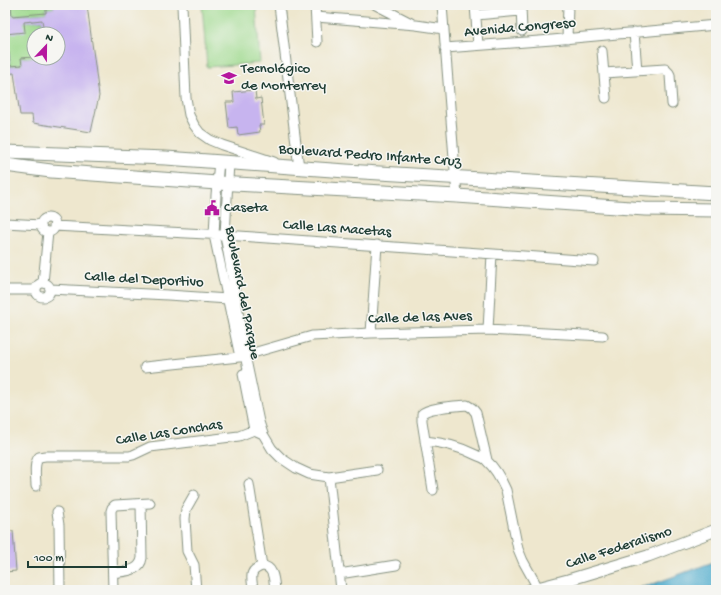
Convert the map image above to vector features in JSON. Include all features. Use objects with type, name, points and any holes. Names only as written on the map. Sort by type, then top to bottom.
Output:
[{"type":"highway","name":"Boulevard Pedro Infante Cruz","points":[[5,151],[224,162],[295,168],[716,193]]},
{"type":"highway","points":[[5,165],[51,171],[223,183],[457,196],[645,209],[716,210]]},
{"type":"main road","name":"Calle Federalismo","points":[[534,589],[648,556],[716,530]]},
{"type":"street","points":[[182,5],[186,98],[189,115],[194,125],[200,133],[210,140],[295,168],[279,5]]},
{"type":"street","points":[[315,5],[317,42]]},
{"type":"street","points":[[376,5],[416,25]]},
{"type":"street","points":[[442,5],[457,196]]},
{"type":"street","points":[[475,5],[478,45]]},
{"type":"street","points":[[567,39],[568,5]]},
{"type":"street","points":[[476,15],[521,8],[522,31]]},
{"type":"street","points":[[316,17],[416,25],[444,29]]},
{"type":"street","name":"Avenida Congreso","points":[[445,48],[716,26]]},
{"type":"street","points":[[634,32],[637,71]]},
{"type":"street","points":[[602,51],[606,98]]},
{"type":"street","points":[[604,73],[663,69],[668,71],[670,75],[672,104]]},
{"type":"street","name":"Boulevard del Parque","points":[[224,162],[223,183],[225,235],[232,299],[242,356],[259,431]]},
{"type":"street","points":[[5,170],[51,171]]},
{"type":"street","name":"Boulevard del Parque","points":[[223,183],[214,223],[214,235],[232,299]]},
{"type":"street","name":"Calle Las Macetas","points":[[5,223],[41,225],[44,219],[48,218],[54,222],[51,229],[225,235],[594,261]]},
{"type":"street","points":[[43,288],[51,229]]},
{"type":"street","points":[[371,333],[377,246]]},
{"type":"street","points":[[488,330],[492,254]]},
{"type":"street","name":"Calle del Deportivo","points":[[5,290],[43,288],[232,299]]},
{"type":"street","name":"Calle de las Aves","points":[[145,367],[242,356],[312,336],[488,330],[603,336]]},
{"type":"street","points":[[433,490],[421,417],[422,414],[424,411],[432,409],[467,405],[470,406],[476,413],[487,460],[500,477],[506,490],[518,549],[534,589]]},
{"type":"street","points":[[259,431],[276,454],[288,463],[309,474],[329,478],[376,470]]},
{"type":"street","name":"Calle Las Conchas","points":[[36,486],[36,459],[39,457],[129,456],[150,447],[239,436],[259,431]]},
{"type":"street","points":[[425,441],[454,446],[467,450],[487,460]]},
{"type":"street","points":[[329,478],[341,590]]},
{"type":"street","points":[[249,484],[262,566]]},
{"type":"street","points":[[194,495],[186,509],[185,519],[187,551],[194,566],[196,590]]},
{"type":"street","points":[[113,573],[135,569],[140,564],[142,558],[146,504],[115,506],[112,508],[113,590]]},
{"type":"street","points":[[58,512],[60,590]]},
{"type":"street","points":[[339,574],[396,565]]},
{"type":"street","points":[[253,590],[252,573],[254,569],[262,566],[270,569],[276,590]]},
{"type":"green space","points":[[11,5],[53,5],[54,8],[46,9],[46,13],[12,16]]},
{"type":"green space","points":[[202,5],[256,5],[260,63],[207,67]]},
{"type":"green space","points":[[42,20],[43,26],[26,26],[26,58],[21,58],[22,65],[10,66],[7,34],[24,22]]},
{"type":"water","points":[[716,561],[716,586],[707,590],[630,590],[653,584]]},
{"type":"building","points":[[5,5],[11,5],[12,16],[46,13],[46,9],[54,8],[54,5],[87,5],[99,96],[91,132],[33,123],[32,115],[20,115],[14,73],[5,74],[5,52],[9,52],[10,66],[22,65],[21,58],[26,58],[26,66],[66,66],[66,26],[43,26],[42,20],[24,22],[25,32],[5,34]]},
{"type":"building","points":[[255,90],[256,99],[261,98],[264,125],[259,125],[260,132],[238,135],[237,127],[229,128],[226,102],[234,102],[233,92]]},
{"type":"building","points":[[5,531],[13,531],[16,571],[5,572]]},
{"type":"place","name":"Tecnológico de Monterrey","points":[[229,78]]},
{"type":"place","name":"Caseta","points":[[212,208]]}]
